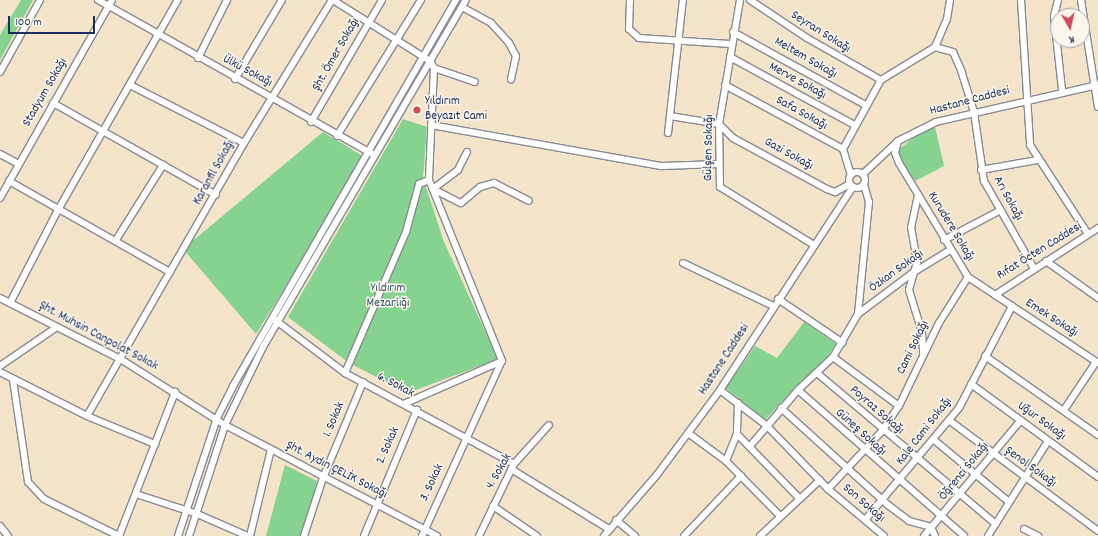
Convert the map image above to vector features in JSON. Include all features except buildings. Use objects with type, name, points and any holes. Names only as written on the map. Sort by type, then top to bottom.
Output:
[{"type":"street","points":[[0,72],[40,0]]},
{"type":"street","name":"Ülkü Sokağı","points":[[98,0],[110,3],[158,35],[235,79],[273,98],[311,122],[375,156]]},
{"type":"street","points":[[10,303],[58,210],[101,132],[130,85],[178,0]]},
{"type":"street","points":[[198,58],[227,0]]},
{"type":"street","points":[[235,79],[282,0]]},
{"type":"street","points":[[333,0],[397,42],[430,61],[434,68],[429,180],[502,361],[406,403]]},
{"type":"street","name":"Karanfil Sokağı","points":[[87,416],[122,360],[170,272],[216,195],[244,143],[333,0]]},
{"type":"street","name":"Şht. Ömer Sokağı","points":[[311,122],[382,0]]},
{"type":"street","points":[[338,136],[397,42],[421,0]]},
{"type":"street","points":[[178,536],[216,418],[271,317],[456,0]]},
{"type":"street","points":[[189,536],[195,513],[225,425],[277,322],[466,0]]},
{"type":"street","points":[[630,0],[629,29],[639,38],[730,44]]},
{"type":"street","points":[[668,133],[683,0]]},
{"type":"street","name":"Gülşen Sokağı","points":[[740,0],[730,44],[730,56],[719,124],[718,164],[720,187],[814,245]]},
{"type":"street","name":"Seyran Sokağı","points":[[750,0],[806,38],[881,80]]},
{"type":"street","points":[[852,185],[851,174],[843,150],[854,125],[881,80],[935,47],[947,19],[950,0]]},
{"type":"street","points":[[1021,0],[1030,145],[1037,160],[1088,234]]},
{"type":"street","points":[[1058,0],[1054,16],[1062,90]]},
{"type":"street","points":[[1081,0],[1098,107]]},
{"type":"street","name":"Stadyum Sokağı","points":[[0,198],[110,3]]},
{"type":"street","points":[[462,7],[491,23],[509,44],[516,56],[511,79]]},
{"type":"street","name":"Meltem Sokağı","points":[[733,32],[865,105]]},
{"type":"street","name":"Arı Sokağı","points":[[935,47],[953,52],[974,112],[981,170],[1001,210],[1033,267]]},
{"type":"street","name":"Merve Sokağı","points":[[730,56],[854,125]]},
{"type":"street","points":[[434,68],[476,82]]},
{"type":"street","points":[[130,85],[244,143]]},
{"type":"street","name":"Safa Sokağı","points":[[725,85],[843,150]]},
{"type":"street","name":"Hastane Caddesi","points":[[864,174],[898,141],[936,122],[1062,90],[1095,85]]},
{"type":"street","points":[[53,103],[101,132],[216,195]]},
{"type":"street","points":[[670,116],[719,124]]},
{"type":"street","name":"Gazi Sokağı","points":[[719,124],[733,138],[826,189],[835,192],[852,185],[864,184]]},
{"type":"street","points":[[431,125],[662,166],[718,164]]},
{"type":"street","name":"Kurudere Sokağı","points":[[898,141],[895,153],[898,163],[918,194],[950,250],[968,277],[1012,306]]},
{"type":"street","points":[[433,189],[458,170],[467,152]]},
{"type":"street","points":[[0,154],[19,164]]},
{"type":"street","points":[[981,170],[1037,160]]},
{"type":"street","points":[[116,240],[163,165]]},
{"type":"street","points":[[750,445],[781,408],[833,357],[843,343],[858,314],[868,216],[864,174],[851,174]]},
{"type":"street","points":[[345,373],[406,232],[419,184],[429,180]]},
{"type":"street","points":[[9,181],[58,210],[116,240],[170,272]]},
{"type":"street","points":[[433,189],[461,203],[480,187],[494,183],[529,201]]},
{"type":"street","name":"Hastane Caddesi","points":[[604,536],[688,433],[720,390],[852,185]]},
{"type":"street","points":[[918,194],[911,227],[917,262],[909,290],[922,332],[923,353]]},
{"type":"street","points":[[944,240],[1001,210]]},
{"type":"street","name":"Rıfat Öcten Caddesi","points":[[995,295],[1033,267],[1098,228]]},
{"type":"street","name":"Özkan Sokağı","points":[[858,314],[914,272],[950,250]]},
{"type":"street","points":[[1046,260],[1098,298]]},
{"type":"street","points":[[683,263],[773,306]]},
{"type":"street","name":"Cami Sokağı","points":[[828,489],[882,431],[898,406],[923,353],[968,277]]},
{"type":"street","name":"Şht. Muhsin Canpolat Sokak","points":[[0,298],[122,360],[175,392],[225,425]]},
{"type":"street","points":[[778,299],[843,343]]},
{"type":"street","name":"Kale Cami Sokağı","points":[[865,520],[883,501],[950,421],[1012,306]]},
{"type":"street","name":"Emek Sokağı","points":[[1012,306],[1097,362]]},
{"type":"street","name":"6. Sokak","points":[[271,317],[345,373],[406,403],[465,440],[513,467],[609,529]]},
{"type":"street","points":[[0,366],[57,327]]},
{"type":"street","points":[[985,356],[1098,435]]},
{"type":"street","points":[[833,357],[898,406]]},
{"type":"street","name":"3. Sokak","points":[[422,536],[424,528],[502,361]]},
{"type":"street","points":[[1064,410],[1097,362]]},
{"type":"street","points":[[0,372],[13,380],[87,416],[155,444]]},
{"type":"street","name":"Poyraz Sokağı","points":[[817,373],[917,461],[996,524]]},
{"type":"street","points":[[13,380],[28,482],[44,500],[119,536],[175,392]]},
{"type":"street","name":"1. Sokak","points":[[304,536],[323,478],[363,382]]},
{"type":"street","name":"Uğur Sokağı","points":[[971,384],[1098,477]]},
{"type":"street","name":"Son Sokağı","points":[[720,390],[766,425],[828,489],[884,536]]},
{"type":"street","name":"Güneş Sokağı","points":[[798,390],[863,451],[964,536]]},
{"type":"street","points":[[726,461],[737,434],[738,403]]},
{"type":"street","points":[[781,408],[849,468],[883,501],[909,521],[931,528],[935,536]]},
{"type":"street","name":"2. Sokak","points":[[364,536],[375,504],[417,410]]},
{"type":"street","name":"Öğrenci Sokağı","points":[[924,536],[943,518],[1021,420]]},
{"type":"street","name":"Şenol Sokağı","points":[[950,421],[1098,531]]},
{"type":"street","name":"Şht. Aydın ÇELİK Sokağı","points":[[225,425],[323,478],[424,528],[437,536]]},
{"type":"street","name":"4. Sokak","points":[[479,536],[513,467],[549,425]]},
{"type":"street","points":[[688,433],[726,461],[779,515]]},
{"type":"street","points":[[737,434],[750,445],[799,498]]},
{"type":"street","points":[[934,440],[1008,501]]},
{"type":"street","points":[[988,536],[1008,501],[1048,441]]},
{"type":"street","points":[[136,494],[187,510],[249,536],[271,449]]},
{"type":"street","points":[[684,536],[741,476]]},
{"type":"street","points":[[760,536],[779,515],[820,480]]},
{"type":"street","points":[[493,506],[537,536]]},
{"type":"street","points":[[616,520],[635,536]]},
{"type":"street","points":[[0,526],[8,536]]},
{"type":"street","points":[[1024,529],[1038,536]]},
{"type":"green space","points":[[21,0],[33,0],[0,60],[0,35]]},
{"type":"green space","name":"Yıldırım Mezarlığı","points":[[403,119],[427,127],[423,178],[444,242],[498,359],[408,393],[349,363],[288,317]]},
{"type":"green space","points":[[935,127],[944,166],[915,181],[895,153],[920,132]]},
{"type":"green space","points":[[323,132],[366,158],[256,334],[183,249]]},
{"type":"green space","points":[[804,322],[836,344],[818,370],[802,380],[765,420],[726,388],[755,346],[777,358]]},
{"type":"green space","points":[[285,465],[317,481],[303,536],[266,536]]},
{"type":"place","name":"Yıldırım Beyazıt Cami","points":[[417,110]]}]
